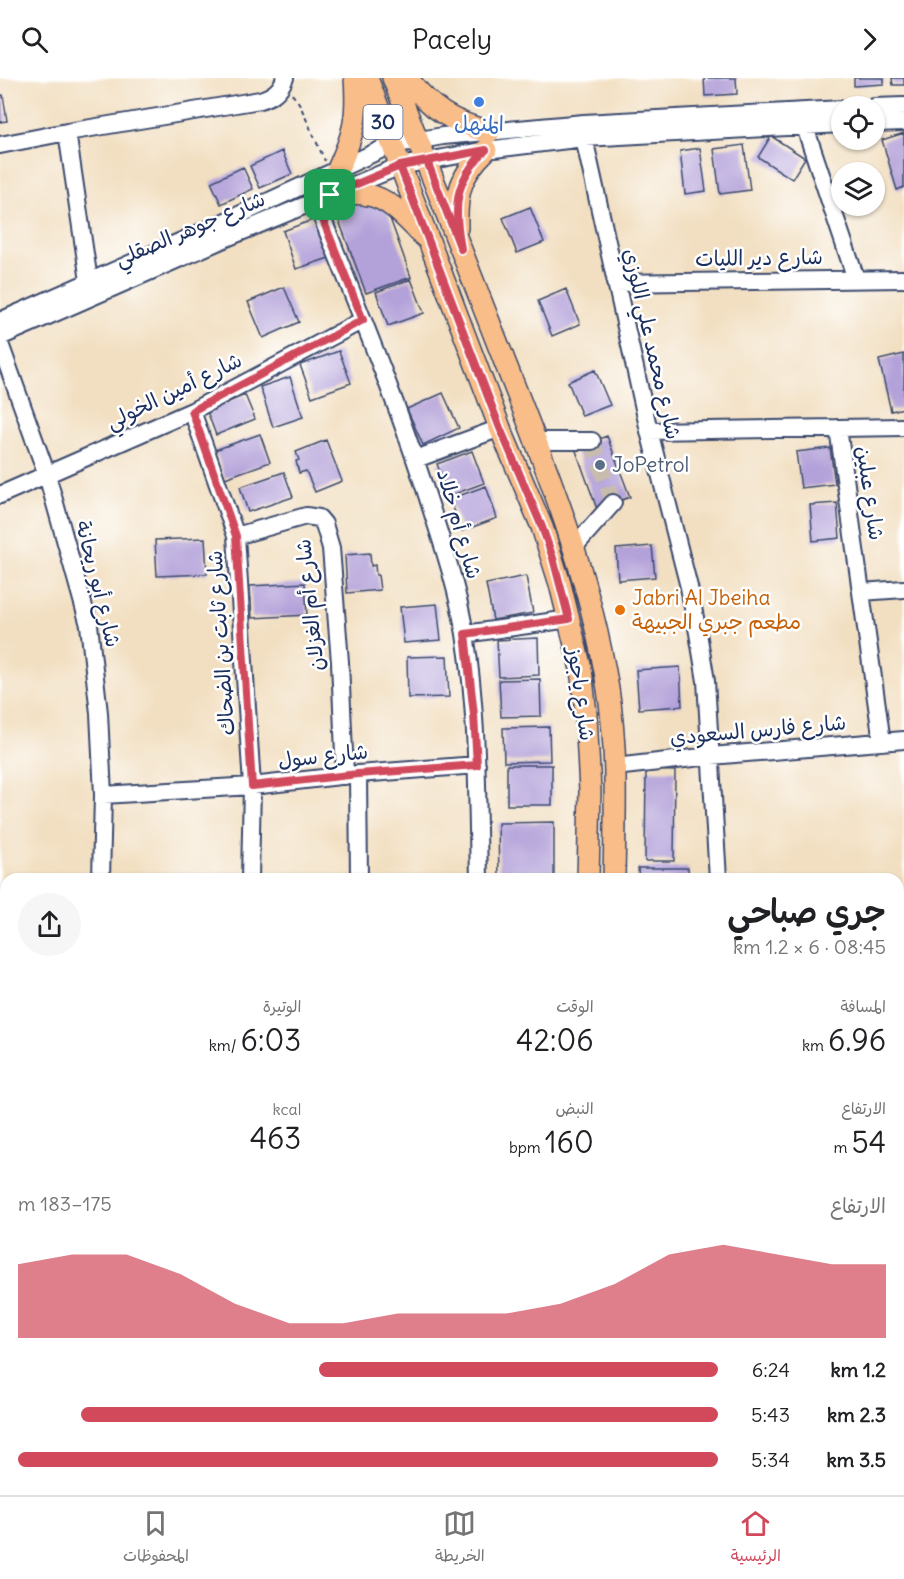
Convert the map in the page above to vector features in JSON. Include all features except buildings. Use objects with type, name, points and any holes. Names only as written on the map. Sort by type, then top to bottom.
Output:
[{"type":"main road","points":[[334,171],[348,148],[355,126],[357,106],[355,78]]},
{"type":"main road","name":"شارع ياجوز","points":[[367,78],[500,428],[553,558],[581,669],[590,791],[588,873]]},
{"type":"main road","name":"شارع ياجوز","points":[[393,78],[537,441],[575,546],[599,639],[609,699],[615,767],[614,873]]},
{"type":"main road","points":[[406,78],[441,113],[488,141],[471,165],[460,188],[457,212],[461,249]]},
{"type":"main road","points":[[322,197],[366,194],[382,200],[429,240]]},
{"type":"street","points":[[0,146],[67,132],[260,100],[271,97],[282,83]]},
{"type":"street","points":[[885,107],[904,106]]},
{"type":"street","points":[[488,141],[584,123],[831,110]]},
{"type":"street","points":[[885,123],[904,122]]},
{"type":"street","points":[[804,124],[856,279]]},
{"type":"street","points":[[488,141],[831,124]]},
{"type":"street","points":[[67,132],[89,280]]},
{"type":"street","name":"شارع محمد علي اللوزي","points":[[584,138],[649,431],[691,599],[706,681],[718,873]]},
{"type":"street","name":"شارع جوهر الصقلي","points":[[0,321],[391,145],[418,139],[488,141]]},
{"type":"street","name":"شارع جوهر الصقلي","points":[[0,337],[322,197],[400,166],[427,161],[488,141]]},
{"type":"street","name":"شارع أم خلاد","points":[[322,197],[363,320],[416,459],[455,591],[465,634],[477,765],[479,873]]},
{"type":"street","name":"شارع دير الليات","points":[[615,283],[904,279]]},
{"type":"street","name":"شارع أمين الخولي","points":[[0,495],[192,411],[363,320]]},
{"type":"street","name":"شارع أبو ريحانة","points":[[0,344],[47,475],[89,624],[99,713],[103,795],[101,873]]},
{"type":"street","name":"شارع ثابت بن الضحاك","points":[[192,411],[236,536],[252,786],[250,873]]},
{"type":"street","points":[[649,431],[904,427]]},
{"type":"street","points":[[416,459],[500,428]]},
{"type":"street","name":"شارع عبلين","points":[[838,428],[882,742]]},
{"type":"street","points":[[537,441],[592,441]]},
{"type":"street","points":[[575,546],[613,503]]},
{"type":"street","name":"شارع أم الغزلان","points":[[236,536],[306,516],[319,518],[324,524],[331,548],[359,873]]},
{"type":"street","points":[[861,592],[904,589]]},
{"type":"street","points":[[465,634],[569,619]]},
{"type":"street","name":"شارع فارس السعودي","points":[[615,767],[711,756],[904,740]]},
{"type":"street","name":"شارع سول","points":[[103,795],[252,786],[477,765]]},
{"type":"path","points":[[282,83],[299,104],[334,171]]},
{"type":"tunnel","points":[[592,441],[613,503]]},
{"type":"place","name":"المنهل","points":[[479,102]]},
{"type":"place","name":"JoPetrol","points":[[600,465]]},
{"type":"place","name":"Jabri Al Jbeiha مطعم جبري الجبيهة","points":[[620,610]]},
{"type":"route","points":[[330,195],[315,200],[363,320],[192,411],[236,536],[252,786],[358,774],[477,765],[465,634],[569,619],[553,558],[542,527],[500,428],[400,166],[427,161],[461,249],[457,212],[460,188],[471,165],[486,150],[400,166],[330,195]]}]
